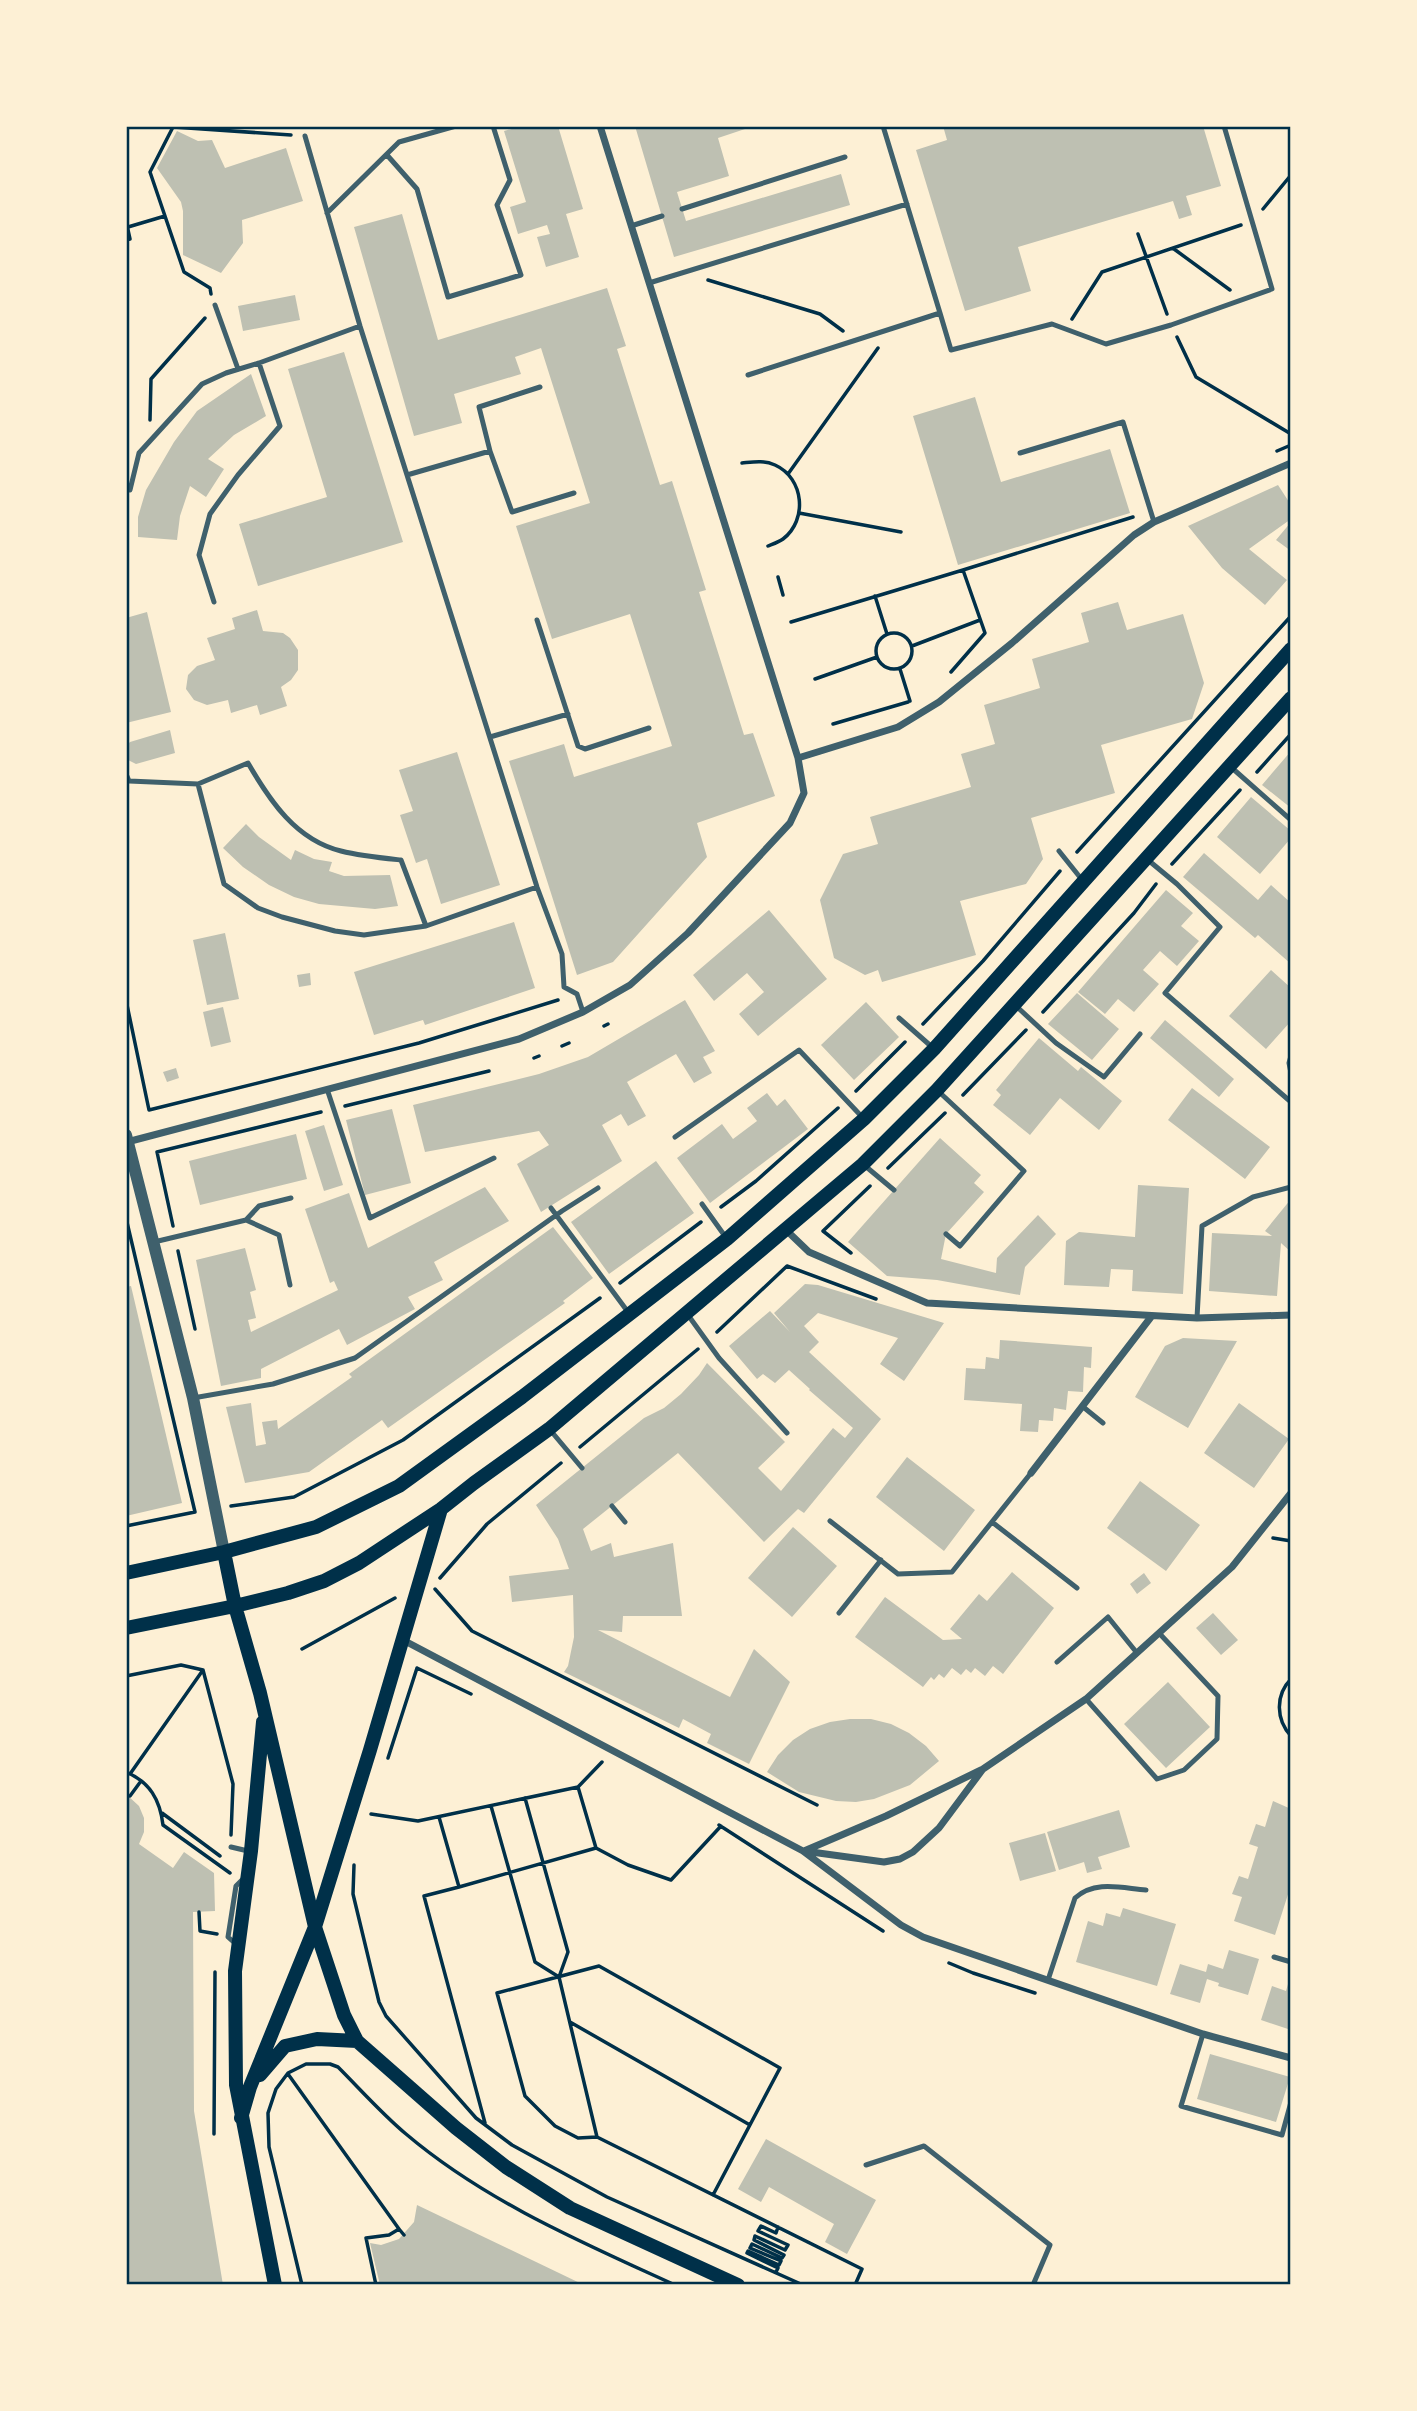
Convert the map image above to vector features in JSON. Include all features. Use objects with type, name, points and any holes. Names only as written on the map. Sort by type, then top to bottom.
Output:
[{"type":"main road","points":[[126,1573],[224,1552],[316,1527],[398,1486],[522,1397],[727,1239],[864,1119],[934,1049],[1291,649]]},
{"type":"main road","points":[[126,1629],[288,1594],[324,1581],[359,1563],[441,1509],[549,1429],[863,1164],[937,1090],[1291,698]]},
{"type":"main road","points":[[241,2118],[250,2087],[315,1927],[441,1509]]},
{"type":"main road","points":[[224,1552],[315,1927],[344,2015],[358,2040],[456,2128],[506,2167],[570,2208],[738,2285]]},
{"type":"main road","points":[[264,1711],[251,1851],[235,1971],[236,2085],[275,2285]]},
{"type":"main road","points":[[250,2087],[285,2046],[317,2039],[358,2040]]},
{"type":"street","points":[[224,1552],[193,1398],[126,1140],[519,1039],[583,1012],[631,985],[688,933],[790,823],[804,793],[797,758],[600,126]]},
{"type":"street","points":[[797,758],[898,727],[939,702],[1012,643],[1134,535],[1154,522],[1291,463]]},
{"type":"street","points":[[785,1229],[809,1252],[927,1303],[1151,1317],[1291,1315]]},
{"type":"street","points":[[1031,1473],[1151,1317]]},
{"type":"street","points":[[803,1851],[886,1816],[983,1769],[1086,1699],[1232,1567],[1291,1493]]},
{"type":"street","points":[[403,1640],[803,1851],[901,1925],[923,1937],[1203,2034],[1291,2058]]},
{"type":"street","points":[[803,1851],[866,1861],[900,1859],[913,1852],[939,1828],[983,1769]]},
{"type":"lane","points":[[327,213],[399,142],[456,126]]},
{"type":"lane","points":[[387,155],[417,189],[449,297],[521,275],[497,205],[510,180],[493,126]]},
{"type":"lane","points":[[883,126],[951,350],[1052,324],[1106,344],[1241,302],[1272,289],[1224,126]]},
{"type":"lane","points":[[305,136],[360,326],[537,887],[562,954],[564,987],[577,994],[583,1012]]},
{"type":"lane","points":[[682,209],[845,157]]},
{"type":"lane","points":[[649,283],[906,204]]},
{"type":"lane","points":[[631,226],[662,216]]},
{"type":"lane","points":[[215,305],[238,369]]},
{"type":"lane","points":[[748,375],[940,313]]},
{"type":"lane","points":[[130,490],[139,453],[202,384],[360,326]]},
{"type":"lane","points":[[214,602],[199,555],[209,514],[280,426],[259,363]]},
{"type":"lane","points":[[540,387],[479,407],[490,451],[512,512],[575,493]]},
{"type":"lane","points":[[1020,453],[1123,422],[1154,522]]},
{"type":"lane","points":[[407,475],[490,451]]},
{"type":"lane","points":[[537,620],[577,743],[583,749],[649,728]]},
{"type":"lane","points":[[490,737],[568,714]]},
{"type":"lane","points":[[126,774],[129,781],[198,784],[248,763],[281,814],[317,841],[339,851],[401,860],[426,926]]},
{"type":"lane","points":[[1229,766],[1291,820]]},
{"type":"lane","points":[[198,784],[223,884],[258,908],[305,925],[364,935],[426,926],[537,887]]},
{"type":"lane","points":[[1059,851],[1083,881]]},
{"type":"lane","points":[[1145,858],[1220,927],[1165,993],[1291,1102]]},
{"type":"lane","points":[[1015,1005],[1056,1043],[1104,1077],[1140,1034]]},
{"type":"lane","points":[[899,1018],[934,1049]]},
{"type":"lane","points":[[676,1137],[799,1050],[864,1119]]},
{"type":"lane","points":[[1291,1056],[1291,1073]]},
{"type":"lane","points":[[327,1089],[370,1218],[494,1158]]},
{"type":"lane","points":[[937,1090],[1024,1171],[960,1246],[946,1234]]},
{"type":"lane","points":[[863,1164],[894,1190]]},
{"type":"lane","points":[[1196,1318],[1202,1226],[1253,1197],[1291,1187]]},
{"type":"lane","points":[[193,1398],[274,1384],[355,1358],[598,1188]]},
{"type":"lane","points":[[154,1242],[246,1220],[259,1206],[291,1198]]},
{"type":"lane","points":[[702,1204],[727,1239]]},
{"type":"lane","points":[[551,1208],[630,1315]]},
{"type":"lane","points":[[246,1220],[279,1235],[290,1285]]},
{"type":"lane","points":[[687,1313],[706,1342],[787,1433]]},
{"type":"lane","points":[[1082,1406],[1103,1423]]},
{"type":"lane","points":[[549,1429],[582,1468]]},
{"type":"lane","points":[[830,1521],[898,1574],[952,1572],[1031,1473]]},
{"type":"lane","points":[[612,1506],[625,1522]]},
{"type":"lane","points":[[992,1522],[1077,1587]]},
{"type":"lane","points":[[839,1613],[881,1560]]},
{"type":"lane","points":[[1057,1662],[1108,1617],[1137,1653]]},
{"type":"lane","points":[[1086,1699],[1157,1779],[1184,1770],[1217,1739],[1218,1696],[1159,1633]]},
{"type":"lane","points":[[231,1847],[251,1851]]},
{"type":"lane","points":[[1048,1980],[1075,1898],[1083,1890],[1093,1887],[1146,1890]]},
{"type":"lane","points":[[1274,1957],[1291,1962]]},
{"type":"lane","points":[[1203,2034],[1181,2106],[1282,2135],[1291,2102]]},
{"type":"lane","points":[[866,2165],[924,2146],[1050,2245],[1033,2285]]},
{"type":"path","points":[[149,443],[151,379],[215,305],[210,288],[184,272],[150,172],[173,127],[305,136]]},
{"type":"path","points":[[1065,329],[1102,272],[1253,221],[1291,175]]},
{"type":"path","points":[[128,227],[165,216]]},
{"type":"path","points":[[126,221],[131,239],[126,240]]},
{"type":"path","points":[[1138,233],[1171,325],[1196,377],[1291,434]]},
{"type":"path","points":[[1174,248],[1225,286],[1241,302]]},
{"type":"path","points":[[698,277],[820,314],[855,340]]},
{"type":"path","points":[[788,474],[893,328]]},
{"type":"path","points":[[1269,454],[1291,445]]},
{"type":"path","points":[[742,463],[759,461],[774,464],[788,474],[796,485],[800,513],[793,528],[783,539],[768,546]]},
{"type":"path","points":[[791,622],[1132,518],[1150,509]]},
{"type":"path","points":[[800,513],[901,532]]},
{"type":"path","points":[[950,673],[985,633],[962,569]]},
{"type":"path","points":[[778,577],[783,595]]},
{"type":"path","points":[[876,596],[887,634]]},
{"type":"path","points":[[229,1507],[294,1497],[404,1440],[756,1181],[847,1101],[983,961],[1067,862],[1291,616]]},
{"type":"path","points":[[912,646],[980,620]]},
{"type":"path","points":[[898,633],[912,646],[908,663],[900,669],[886,668],[877,657],[876,648],[880,639],[887,634],[898,633]]},
{"type":"path","points":[[814,679],[877,657]]},
{"type":"path","points":[[900,669],[911,701]]},
{"type":"path","points":[[833,724],[891,709],[920,696]]},
{"type":"path","points":[[855,1256],[823,1231],[953,1106],[1035,1022],[1134,913],[1163,873],[1291,734]]},
{"type":"path","points":[[126,1000],[149,1110],[419,1043],[577,994]]},
{"type":"path","points":[[562,1046],[569,1043]]},
{"type":"path","points":[[534,1058],[539,1056]]},
{"type":"path","points":[[126,1218],[195,1513],[126,1526]]},
{"type":"path","points":[[817,1805],[472,1631],[433,1587],[487,1524],[706,1342],[786,1266],[884,1302]]},
{"type":"path","points":[[1271,1537],[1291,1541]]},
{"type":"path","points":[[302,1649],[400,1595]]},
{"type":"path","points":[[126,1676],[181,1665],[203,1670]]},
{"type":"path","points":[[386,1767],[417,1668]]},
{"type":"path","points":[[203,1670],[128,1773],[153,1792],[162,1813],[163,1825],[230,1873]]},
{"type":"path","points":[[203,1670],[233,1784],[231,1847]]},
{"type":"path","points":[[1291,1679],[1286,1684],[1278,1704],[1285,1729],[1291,1735]]},
{"type":"path","points":[[1285,1729],[1291,1726]]},
{"type":"path","points":[[367,1826],[371,1814],[418,1821],[578,1787],[604,1759]]},
{"type":"path","points":[[130,1796],[141,1781]]},
{"type":"path","points":[[578,1787],[596,1848]]},
{"type":"path","points":[[525,1798],[568,1952],[559,1977],[597,2137]]},
{"type":"path","points":[[491,1806],[535,1962],[559,1977]]},
{"type":"path","points":[[162,1813],[221,1856]]},
{"type":"path","points":[[439,1816],[458,1887]]},
{"type":"path","points":[[485,2124],[424,1895],[596,1848],[628,1865],[671,1880],[721,1826]]},
{"type":"path","points":[[355,1864],[352,1894],[379,2002],[386,2016],[476,2118],[512,2146],[607,2197],[803,2285]]},
{"type":"path","points":[[199,1912],[200,1931],[221,1934]]},
{"type":"path","points":[[713,2194],[780,2068],[599,1966],[497,1993],[525,2096],[555,2126],[578,2138],[597,2137],[862,2269],[855,2285]]},
{"type":"path","points":[[570,2022],[750,2125]]},
{"type":"path","points":[[302,2285],[270,2147],[268,2113],[276,2089],[288,2073],[306,2064],[330,2064],[338,2067],[405,2134],[482,2189],[555,2230],[674,2285]]},
{"type":"path","points":[[288,2073],[404,2235]]},
{"type":"path","points":[[776,2272],[778,2268],[747,2253],[748,2251],[779,2265],[781,2261],[750,2248],[752,2244],[782,2258],[784,2255],[754,2240],[755,2236],[785,2250],[788,2245],[758,2231],[761,2226],[776,2233],[778,2227]]},
{"type":"path","points":[[376,2285],[366,2238],[389,2235],[399,2229]]},
{"type":"building","points":[[522,126],[558,126],[583,209],[566,214],[579,257],[546,267],[537,237],[550,234],[547,225],[518,234],[510,207],[526,202],[504,131]]},
{"type":"building","points":[[635,126],[754,126],[718,138],[729,176],[677,192],[686,221],[841,174],[850,205],[674,257]]},
{"type":"building","points":[[943,126],[1203,126],[1221,186],[1186,196],[1192,215],[1179,219],[1173,201],[1018,247],[1031,291],[965,311],[916,150],[947,140]]},
{"type":"building","points":[[177,131],[198,141],[212,140],[225,168],[286,148],[303,201],[242,220],[243,243],[221,273],[183,255],[181,202],[157,168]]},
{"type":"building","points":[[402,214],[438,340],[607,288],[626,346],[617,349],[660,485],[672,481],[706,590],[699,592],[744,735],[753,733],[775,796],[697,823],[707,857],[613,962],[577,975],[509,761],[564,744],[574,777],[672,746],[630,614],[552,639],[516,526],[590,503],[541,348],[515,357],[521,374],[454,394],[462,423],[414,436],[354,227]]},
{"type":"building","points":[[295,295],[300,320],[243,331],[238,306]]},
{"type":"building","points":[[344,352],[403,542],[258,586],[239,524],[327,497],[288,369]]},
{"type":"building","points":[[251,374],[266,416],[234,435],[208,459],[224,469],[206,497],[190,486],[180,516],[177,540],[138,537],[138,517],[146,490],[174,442],[197,411]]},
{"type":"building","points":[[975,397],[1001,482],[1110,449],[1130,513],[958,565],[913,416]]},
{"type":"building","points":[[1278,485],[1291,505],[1291,519],[1249,549],[1287,580],[1265,605],[1222,568],[1188,526]]},
{"type":"building","points":[[1291,522],[1291,551],[1276,540]]},
{"type":"building","points":[[1118,602],[1127,630],[1183,614],[1204,683],[1192,719],[1101,745],[1115,793],[1031,818],[1043,859],[1026,884],[960,901],[976,955],[882,982],[878,970],[865,975],[834,958],[820,900],[843,854],[878,844],[870,817],[971,787],[961,754],[995,744],[984,705],[1040,688],[1032,659],[1089,642],[1081,613]]},
{"type":"building","points":[[257,610],[263,631],[283,633],[298,650],[298,670],[291,680],[281,687],[287,706],[260,715],[257,705],[231,713],[228,700],[207,705],[194,700],[186,689],[188,675],[197,666],[215,660],[207,638],[235,629],[232,618]]},
{"type":"building","points":[[147,612],[171,712],[126,723],[126,618]]},
{"type":"building","points":[[170,730],[175,753],[136,764],[126,759],[126,746],[130,742]]},
{"type":"building","points":[[1291,751],[1291,808],[1262,785]]},
{"type":"building","points":[[457,752],[500,885],[441,904],[427,859],[416,863],[400,815],[413,811],[399,770]]},
{"type":"building","points":[[1251,797],[1291,831],[1291,838],[1260,874],[1217,837]]},
{"type":"building","points":[[246,824],[291,860],[295,850],[314,859],[332,862],[329,871],[344,876],[390,875],[398,906],[375,909],[319,904],[294,897],[269,885],[243,867],[223,848]]},
{"type":"building","points":[[1204,853],[1258,900],[1271,885],[1291,903],[1291,964],[1258,935],[1255,938],[1183,877]]},
{"type":"building","points":[[1166,890],[1193,913],[1181,926],[1199,941],[1177,966],[1160,951],[1143,970],[1159,984],[1134,1012],[1118,999],[1105,1014],[1078,992]]},
{"type":"building","points":[[769,910],[827,979],[758,1036],[739,1014],[764,992],[747,973],[714,1001],[693,975]]},
{"type":"building","points":[[514,922],[535,988],[425,1025],[423,1020],[374,1035],[354,972]]},
{"type":"building","points":[[225,933],[239,999],[207,1005],[193,940]]},
{"type":"building","points":[[1271,970],[1291,988],[1291,1021],[1266,1049],[1229,1016]]},
{"type":"building","points":[[310,973],[311,985],[299,987],[297,975]]},
{"type":"building","points":[[1077,993],[1119,1029],[1092,1060],[1048,1024]]},
{"type":"building","points":[[685,1000],[715,1051],[703,1057],[712,1073],[694,1083],[676,1054],[627,1082],[646,1116],[628,1126],[621,1114],[602,1125],[622,1161],[541,1212],[517,1164],[549,1145],[539,1131],[425,1152],[413,1105],[539,1074],[588,1057]]},
{"type":"building","points":[[866,1002],[899,1037],[854,1080],[821,1045]]},
{"type":"building","points":[[223,1007],[231,1042],[211,1047],[203,1012]]},
{"type":"building","points":[[1165,1020],[1234,1079],[1219,1097],[1150,1038]]},
{"type":"building","points":[[1039,1038],[1078,1071],[1081,1067],[1122,1101],[1099,1130],[1060,1098],[1030,1135],[993,1105],[1001,1095],[996,1090]]},
{"type":"building","points":[[176,1068],[179,1078],[167,1082],[163,1072]]},
{"type":"building","points":[[1192,1088],[1270,1147],[1245,1179],[1168,1120]]},
{"type":"building","points":[[767,1093],[777,1106],[785,1099],[808,1129],[710,1203],[677,1158],[722,1124],[733,1139],[757,1121],[747,1108]]},
{"type":"building","points":[[392,1109],[411,1183],[365,1195],[346,1120]]},
{"type":"building","points":[[324,1125],[343,1185],[324,1191],[305,1131]]},
{"type":"building","points":[[296,1134],[307,1179],[200,1205],[189,1161]]},
{"type":"building","points":[[940,1138],[981,1175],[974,1183],[984,1192],[946,1234],[941,1259],[996,1273],[997,1258],[1038,1215],[1056,1234],[1025,1267],[1020,1295],[937,1280],[887,1276],[848,1242]]},
{"type":"building","points":[[656,1161],[694,1213],[609,1274],[571,1222]]},
{"type":"building","points":[[1138,1185],[1189,1188],[1183,1294],[1132,1291],[1133,1270],[1111,1269],[1109,1287],[1064,1285],[1066,1241],[1079,1232],[1135,1237]]},
{"type":"building","points":[[485,1187],[509,1221],[434,1262],[443,1280],[408,1297],[415,1309],[347,1345],[339,1329],[261,1369],[261,1378],[221,1386],[196,1260],[245,1248],[256,1290],[250,1292],[256,1318],[248,1320],[251,1332],[338,1290],[334,1281],[330,1283],[305,1209],[349,1193],[368,1248]]},
{"type":"building","points":[[1291,1199],[1291,1252],[1281,1243],[1277,1296],[1209,1291],[1212,1233],[1272,1236],[1265,1231]]},
{"type":"building","points":[[553,1227],[593,1278],[563,1301],[565,1303],[388,1428],[382,1420],[309,1472],[245,1483],[226,1407],[251,1403],[256,1446],[266,1444],[262,1422],[277,1420],[278,1429],[352,1377],[349,1374]]},
{"type":"building","points":[[805,1284],[818,1285],[944,1323],[904,1381],[880,1364],[898,1338],[818,1313],[804,1326],[819,1342],[809,1352],[881,1419],[804,1513],[798,1509],[764,1542],[678,1453],[583,1529],[591,1551],[611,1543],[614,1557],[673,1543],[682,1616],[623,1616],[622,1632],[598,1630],[730,1697],[754,1649],[790,1682],[749,1764],[707,1743],[711,1734],[683,1719],[679,1728],[564,1672],[568,1666],[574,1637],[573,1595],[512,1602],[509,1576],[569,1569],[558,1539],[536,1505],[644,1418],[664,1408],[681,1394],[707,1363],[785,1442],[758,1468],[781,1491],[833,1428],[845,1438],[853,1428],[789,1370],[775,1383],[763,1374],[757,1379],[729,1346],[770,1311],[790,1332],[774,1313]]},
{"type":"building","points":[[131,1286],[182,1503],[126,1516],[126,1287]]},
{"type":"building","points":[[1183,1338],[1237,1341],[1188,1428],[1135,1397],[1165,1346]]},
{"type":"building","points":[[1000,1340],[1092,1347],[1091,1368],[1084,1367],[1083,1392],[1068,1391],[1066,1410],[1054,1408],[1053,1421],[1039,1420],[1038,1432],[1020,1431],[1022,1404],[964,1400],[966,1368],[985,1369],[986,1357],[999,1359]]},
{"type":"building","points":[[1239,1403],[1289,1439],[1254,1488],[1204,1453]]},
{"type":"building","points":[[907,1457],[975,1510],[944,1551],[876,1497]]},
{"type":"building","points":[[1140,1481],[1200,1525],[1166,1571],[1107,1528]]},
{"type":"building","points":[[793,1527],[837,1566],[792,1617],[748,1578]]},
{"type":"building","points":[[1012,1572],[1054,1608],[1003,1674],[993,1666],[985,1676],[975,1668],[971,1673],[966,1669],[961,1675],[952,1668],[944,1678],[939,1674],[934,1680],[931,1677],[923,1687],[855,1637],[885,1597],[943,1640],[962,1639],[950,1629],[979,1594],[987,1601]]},
{"type":"building","points":[[1144,1573],[1151,1583],[1137,1594],[1130,1584]]},
{"type":"building","points":[[1213,1613],[1238,1640],[1221,1655],[1196,1628]]},
{"type":"building","points":[[1168,1682],[1210,1727],[1166,1768],[1124,1724]]},
{"type":"building","points":[[850,1719],[871,1719],[891,1724],[926,1746],[939,1761],[910,1785],[874,1799],[856,1802],[836,1801],[799,1792],[767,1772],[778,1755],[793,1740],[810,1729]]},
{"type":"building","points":[[126,1794],[139,1806],[144,1818],[144,1832],[139,1844],[173,1868],[184,1852],[214,1873],[215,1911],[193,1912],[194,2111],[223,2285],[126,2285]]},
{"type":"building","points":[[1273,1801],[1291,1809],[1291,1885],[1275,1935],[1234,1921],[1242,1897],[1232,1894],[1239,1876],[1248,1879],[1258,1847],[1249,1844],[1256,1824],[1265,1827]]},
{"type":"building","points":[[1119,1810],[1130,1847],[1098,1857],[1102,1869],[1087,1873],[1084,1862],[1059,1870],[1047,1832]]},
{"type":"building","points":[[1045,1833],[1056,1871],[1020,1881],[1009,1843]]},
{"type":"building","points":[[1123,1908],[1176,1924],[1157,1986],[1076,1962],[1088,1921],[1103,1926],[1106,1913],[1120,1917]]},
{"type":"building","points":[[1229,1950],[1259,1959],[1248,1995],[1218,1986],[1219,1983],[1207,1979],[1200,2003],[1170,1994],[1180,1964],[1206,1972],[1208,1964],[1223,1969]]},
{"type":"building","points":[[1290,1977],[1291,2030],[1261,2020],[1272,1986],[1286,1991]]},
{"type":"building","points":[[1210,2054],[1290,2077],[1276,2122],[1197,2099]]},
{"type":"building","points":[[766,2139],[876,2200],[847,2254],[825,2242],[834,2224],[769,2187],[761,2202],[738,2189]]},
{"type":"building","points":[[417,2205],[584,2285],[380,2285],[370,2243],[381,2245],[399,2239],[414,2222]]}]
